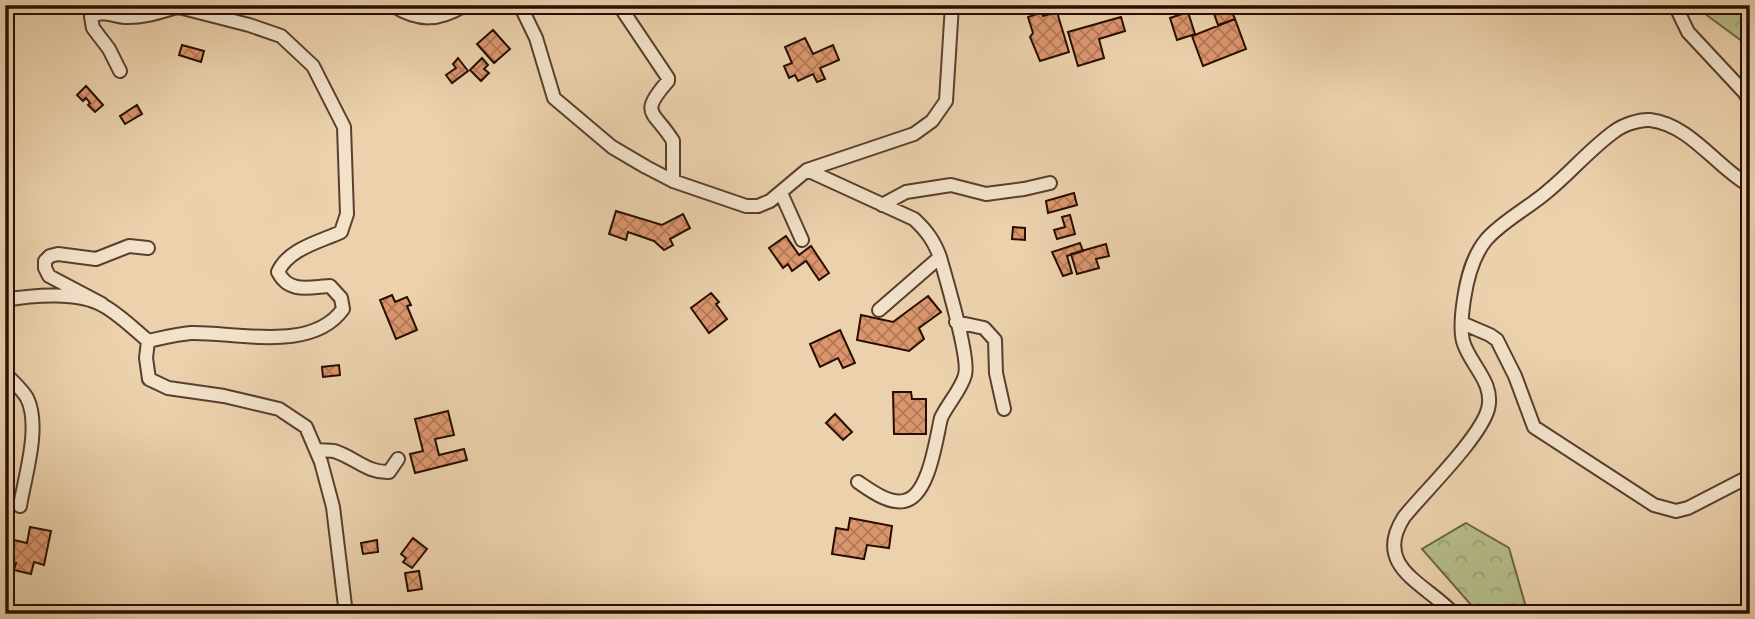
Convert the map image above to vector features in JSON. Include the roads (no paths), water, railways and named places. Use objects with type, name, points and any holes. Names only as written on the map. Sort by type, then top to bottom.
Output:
[{"type":"street","points":[[392,5],[407,15],[432,19],[465,5]]},
{"type":"street","points":[[520,5],[536,38],[554,98],[611,147],[673,181],[746,206],[758,206],[781,193],[807,170],[914,134],[932,121],[946,102],[952,5]]},
{"type":"street","points":[[619,5],[668,78],[652,100],[650,108],[652,116],[673,141],[673,181]]},
{"type":"street","points":[[1675,5],[1688,32],[1744,92],[1750,102]]},
{"type":"street","points":[[120,71],[109,49],[93,29],[91,17],[102,13],[125,17],[148,16],[174,6],[281,36],[313,66],[344,127],[347,214],[341,232],[297,251],[283,262],[278,272],[283,282],[295,288],[330,286],[341,298],[343,309],[335,320],[322,329],[292,335],[240,337],[190,333],[148,341],[102,304],[49,276],[45,268],[45,261],[58,254],[96,258],[129,246],[148,248]]},
{"type":"street","points":[[1454,614],[1407,575],[1396,560],[1394,540],[1396,529],[1404,517],[1477,432],[1488,410],[1490,399],[1487,388],[1479,367],[1463,342],[1462,323],[1471,266],[1487,239],[1548,192],[1616,129],[1645,119],[1661,122],[1683,133],[1750,186]]},
{"type":"street","points":[[807,170],[914,219],[926,230],[940,257],[967,363],[965,374],[942,418],[922,488],[904,501],[888,499],[858,482]]},
{"type":"street","points":[[881,205],[906,192],[951,185],[986,194],[1050,183]]},
{"type":"street","points":[[781,193],[802,240]]},
{"type":"street","points":[[879,310],[940,257]]},
{"type":"street","points":[[5,300],[34,294],[68,296],[102,304]]},
{"type":"street","points":[[956,322],[984,328],[995,340],[996,373],[1003,410]]},
{"type":"street","points":[[1462,323],[1497,340],[1515,376],[1534,427],[1654,505],[1676,511],[1688,509],[1750,477]]},
{"type":"street","points":[[148,341],[146,358],[149,379],[168,388],[224,396],[279,409],[306,427],[316,450],[333,507],[345,614]]},
{"type":"street","points":[[5,373],[27,398],[31,416],[32,438],[20,506]]},
{"type":"street","points":[[316,450],[333,450],[368,470],[380,473],[389,472],[398,459]]}]
